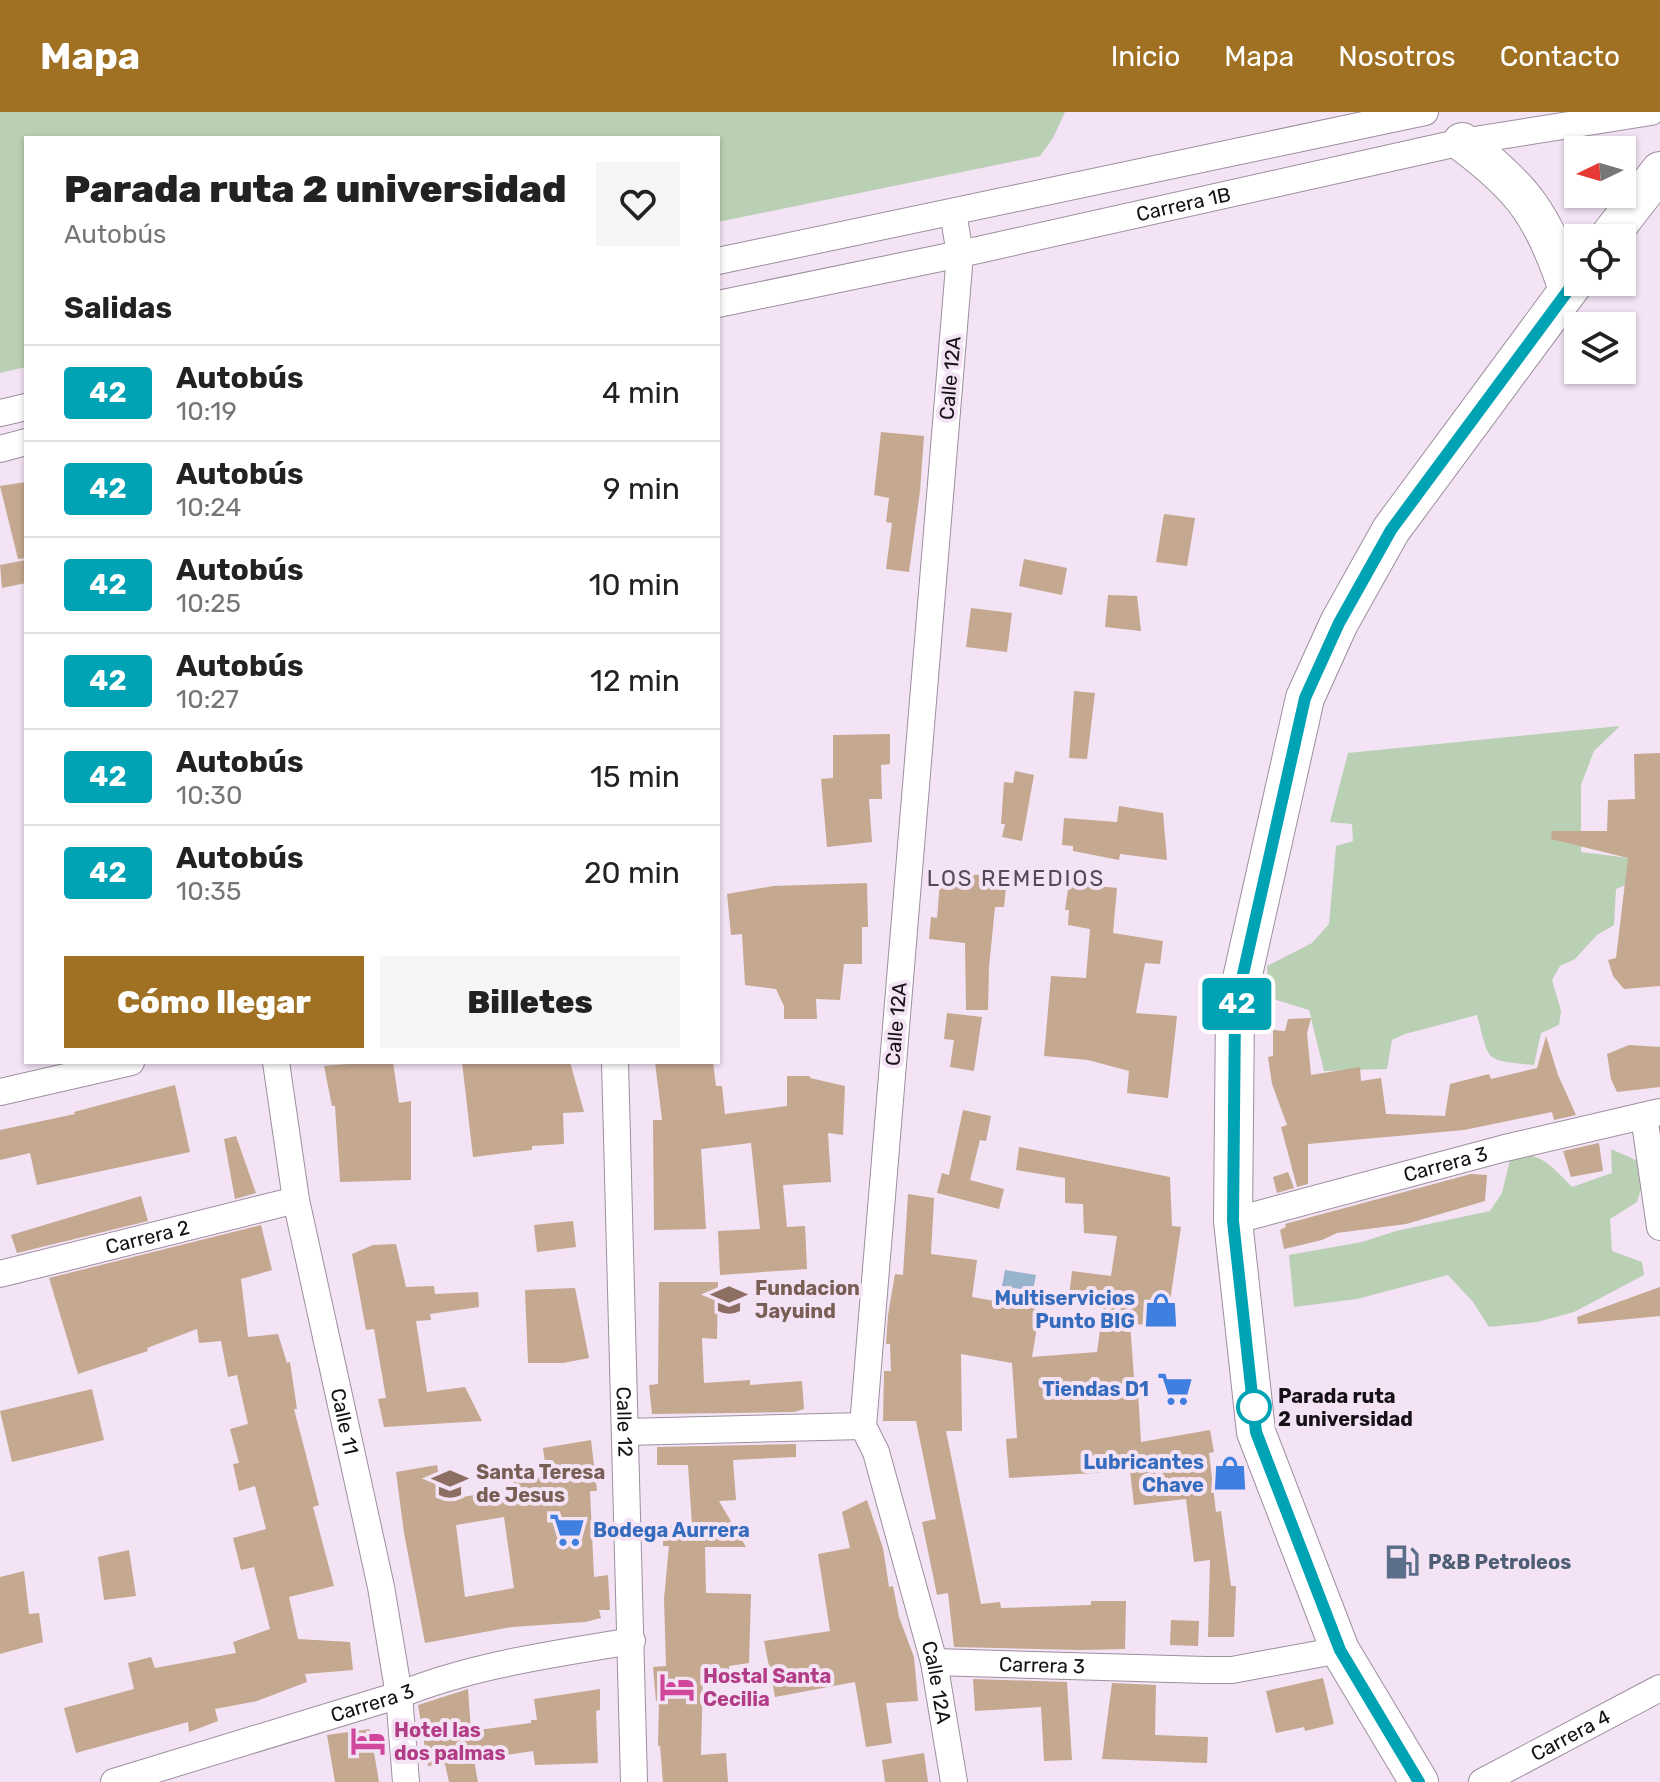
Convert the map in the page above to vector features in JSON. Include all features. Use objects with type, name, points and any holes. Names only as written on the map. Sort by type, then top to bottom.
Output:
[{"type":"highway","points":[[1462,142],[1500,170],[1530,205],[1564,267]]},
{"type":"highway","points":[[1619,224],[1660,171]]},
{"type":"highway","points":[[1419,1782],[1340,1650],[1256,1432],[1233,1221],[1235,1010],[1305,698],[1339,623],[1391,530],[1564,296]]},
{"type":"street","name":"Carrera 1B","points":[[720,261],[1425,112]]},
{"type":"street","name":"Carrera 1B","points":[[720,304],[960,254],[1462,142],[1651,112]]},
{"type":"street","name":"Calle 12A","points":[[953,212],[960,254],[863,1426],[876,1452],[934,1662],[954,1782]]},
{"type":"street","points":[[0,413],[24,407]]},
{"type":"street","points":[[0,449],[24,443]]},
{"type":"street","points":[[0,1092],[122,1064]]},
{"type":"street","name":"Calle 11","points":[[276,1064],[296,1200],[381,1587],[399,1695],[406,1782]]},
{"type":"street","name":"Calle 12","points":[[615,1064],[634,1782]]},
{"type":"street","points":[[1652,1114],[1660,1227]]},
{"type":"street","name":"Carrera 3","points":[[1233,1221],[1505,1148],[1652,1114]]},
{"type":"street","name":"Carrera 2","points":[[0,1274],[296,1200]]},
{"type":"street","points":[[626,1432],[863,1426]]},
{"type":"street","name":"Carrera 3","points":[[114,1782],[399,1695],[430,1682],[539,1656],[632,1641]]},
{"type":"street","name":"Carrera 3","points":[[934,1662],[1232,1670],[1340,1650]]},
{"type":"street","name":"Carrera 4","points":[[1482,1782],[1660,1688]]},
{"type":"green space","points":[[0,112],[1065,112],[1053,138],[1040,156],[720,222],[720,136],[24,136],[24,367],[0,373]]},
{"type":"green space","points":[[1620,726],[1594,751],[1581,785],[1581,852],[1629,858],[1641,879],[1616,889],[1614,925],[1597,935],[1575,959],[1560,966],[1552,980],[1561,1011],[1559,1025],[1541,1033],[1534,1065],[1505,1062],[1491,1056],[1477,1015],[1392,1040],[1387,1069],[1324,1071],[1309,1010],[1276,1000],[1268,983],[1267,966],[1312,943],[1329,924],[1336,846],[1353,841],[1352,824],[1330,822],[1348,753]]},
{"type":"green space","points":[[1611,1149],[1638,1161],[1643,1182],[1637,1202],[1610,1219],[1612,1251],[1642,1262],[1644,1275],[1574,1312],[1537,1322],[1489,1327],[1473,1302],[1448,1275],[1357,1299],[1294,1307],[1289,1255],[1362,1242],[1396,1231],[1490,1211],[1502,1193],[1511,1155],[1538,1158],[1572,1187],[1612,1173]]},
{"type":"water","points":[[1005,1270],[1036,1275],[1032,1296],[1027,1298],[1026,1290],[1002,1286]]},
{"type":"building","points":[[881,432],[924,436],[909,572],[886,569],[892,523],[886,522],[889,498],[874,495]]},
{"type":"building","points":[[24,482],[24,558],[18,559],[0,486]]},
{"type":"building","points":[[1164,514],[1195,518],[1187,566],[1156,562]]},
{"type":"building","points":[[1024,559],[1067,568],[1062,595],[1019,586]]},
{"type":"building","points":[[24,560],[24,583],[2,588],[0,565]]},
{"type":"building","points":[[1108,595],[1137,596],[1141,631],[1105,627]]},
{"type":"building","points":[[971,608],[1012,613],[1007,652],[966,647]]},
{"type":"building","points":[[1074,691],[1095,693],[1087,759],[1069,758]]},
{"type":"building","points":[[890,734],[890,764],[881,765],[882,799],[869,799],[872,842],[827,847],[821,779],[833,778],[833,735]]},
{"type":"building","points":[[1660,753],[1660,986],[1624,989],[1613,976],[1608,960],[1616,958],[1628,858],[1551,839],[1552,831],[1607,831],[1608,800],[1635,799],[1634,754]]},
{"type":"building","points":[[1015,771],[1034,775],[1022,841],[1002,837],[1005,824],[1001,824],[1004,782],[1013,783]]},
{"type":"building","points":[[1119,806],[1163,813],[1167,860],[1120,854],[1119,860],[1073,851],[1073,846],[1062,845],[1064,818],[1117,822]]},
{"type":"building","points":[[941,871],[1007,878],[1004,907],[995,907],[988,1010],[966,1010],[965,943],[929,939],[931,917],[937,918]]},
{"type":"building","points":[[867,883],[868,927],[862,927],[862,964],[844,964],[840,1000],[816,999],[817,1019],[784,1019],[784,1006],[776,989],[745,985],[742,934],[731,935],[727,894],[773,886]]},
{"type":"building","points":[[1069,883],[1117,888],[1113,933],[1163,941],[1160,964],[1145,963],[1136,1013],[1177,1016],[1168,1098],[1127,1093],[1129,1071],[1088,1060],[1044,1056],[1051,976],[1086,978],[1090,929],[1068,925],[1069,910],[1065,910]]},
{"type":"building","points":[[947,1013],[982,1017],[974,1071],[950,1067],[954,1040],[944,1039]]},
{"type":"building","points":[[1311,1018],[1307,1033],[1311,1075],[1360,1067],[1361,1081],[1381,1078],[1386,1114],[1445,1116],[1450,1084],[1489,1074],[1491,1079],[1537,1068],[1546,1036],[1558,1075],[1576,1115],[1554,1120],[1552,1112],[1464,1130],[1308,1144],[1308,1184],[1297,1187],[1281,1127],[1287,1125],[1272,1084],[1268,1057],[1273,1056],[1273,1030],[1285,1031],[1288,1019]]},
{"type":"building","points":[[1629,1045],[1660,1047],[1660,1087],[1617,1092],[1611,1079],[1607,1054]]},
{"type":"building","points":[[393,1064],[399,1103],[411,1101],[411,1180],[340,1182],[335,1106],[332,1106],[324,1066]]},
{"type":"building","points":[[462,1064],[571,1064],[584,1112],[563,1113],[564,1144],[532,1146],[532,1150],[473,1157]]},
{"type":"building","points":[[655,1064],[713,1064],[716,1086],[722,1086],[725,1114],[787,1106],[787,1076],[810,1076],[845,1086],[843,1135],[828,1133],[831,1182],[783,1185],[787,1227],[805,1226],[807,1269],[720,1275],[718,1231],[760,1229],[751,1143],[701,1149],[706,1229],[654,1230],[653,1120],[662,1120]]},
{"type":"building","points":[[175,1085],[190,1152],[37,1185],[30,1153],[0,1160],[0,1130],[75,1114]]},
{"type":"building","points":[[963,1110],[991,1116],[986,1141],[980,1140],[970,1180],[1004,1189],[999,1209],[937,1193],[942,1173],[949,1175]]},
{"type":"building","points":[[236,1136],[256,1193],[235,1199],[224,1139]]},
{"type":"building","points":[[1599,1143],[1603,1171],[1571,1177],[1563,1151]]},
{"type":"building","points":[[1019,1147],[1170,1177],[1172,1226],[1181,1227],[1166,1328],[1130,1323],[1141,1442],[1210,1430],[1214,1452],[1209,1453],[1216,1512],[1221,1511],[1231,1586],[1236,1586],[1234,1637],[1208,1637],[1210,1560],[1194,1562],[1186,1499],[1134,1505],[1130,1471],[1009,1478],[1006,1439],[1017,1438],[1012,1363],[961,1354],[962,1431],[946,1431],[981,1604],[1000,1602],[1001,1608],[1126,1601],[1125,1649],[954,1647],[948,1593],[937,1595],[922,1522],[936,1519],[916,1421],[883,1421],[884,1371],[891,1371],[890,1344],[886,1344],[888,1315],[895,1274],[903,1275],[908,1194],[934,1198],[931,1254],[977,1260],[972,1297],[1040,1309],[1032,1357],[1097,1352],[1104,1301],[1069,1297],[1072,1271],[1111,1276],[1117,1236],[1084,1233],[1083,1204],[1065,1203],[1065,1178],[1016,1170]]},
{"type":"building","points":[[1288,1172],[1294,1188],[1277,1193],[1273,1177]]},
{"type":"building","points":[[1471,1174],[1487,1175],[1485,1201],[1406,1224],[1337,1233],[1284,1249],[1280,1230],[1286,1227],[1285,1224]]},
{"type":"building","points":[[141,1196],[148,1221],[17,1253],[11,1235]]},
{"type":"building","points":[[573,1221],[576,1247],[537,1252],[534,1225]]},
{"type":"building","points":[[261,1225],[272,1270],[241,1279],[248,1337],[278,1334],[287,1363],[290,1362],[297,1409],[294,1409],[319,1505],[313,1507],[334,1586],[289,1597],[298,1639],[350,1642],[353,1670],[305,1674],[307,1682],[257,1701],[215,1709],[218,1721],[189,1732],[188,1722],[76,1753],[64,1708],[134,1689],[128,1663],[151,1657],[155,1668],[236,1653],[233,1642],[270,1629],[254,1567],[241,1570],[233,1538],[266,1529],[255,1486],[239,1491],[233,1464],[239,1463],[230,1429],[248,1424],[237,1375],[228,1377],[221,1341],[199,1343],[197,1329],[147,1348],[148,1351],[78,1374],[49,1278]]},
{"type":"building","points":[[396,1244],[406,1287],[434,1286],[435,1294],[478,1292],[479,1307],[430,1314],[431,1320],[416,1321],[427,1392],[465,1387],[482,1421],[384,1427],[378,1399],[386,1398],[374,1329],[366,1330],[352,1254],[373,1245]]},
{"type":"building","points":[[659,1282],[718,1282],[717,1339],[702,1338],[704,1383],[750,1380],[750,1385],[802,1381],[804,1409],[794,1412],[652,1414],[649,1385],[658,1384]]},
{"type":"building","points":[[1660,1287],[1660,1316],[1578,1324],[1577,1317]]},
{"type":"building","points":[[575,1288],[589,1358],[563,1363],[528,1363],[525,1290]]},
{"type":"building","points":[[92,1389],[104,1440],[12,1462],[0,1411]]},
{"type":"building","points":[[591,1440],[597,1491],[590,1491],[594,1577],[608,1575],[610,1610],[599,1610],[601,1618],[585,1622],[512,1627],[425,1643],[396,1472],[437,1465],[443,1500],[514,1489],[513,1480],[547,1477],[543,1448]],"holes":[[[504,1517],[514,1588],[465,1597],[456,1525]]]},
{"type":"building","points":[[796,1444],[796,1457],[733,1460],[736,1500],[719,1501],[746,1547],[705,1547],[706,1593],[751,1594],[749,1663],[729,1666],[729,1674],[703,1672],[701,1755],[726,1753],[728,1782],[663,1782],[658,1746],[659,1700],[656,1701],[653,1667],[666,1666],[664,1599],[669,1546],[663,1546],[663,1526],[692,1525],[688,1465],[657,1465],[657,1447]]},
{"type":"building","points":[[867,1500],[883,1548],[889,1587],[893,1586],[899,1617],[914,1657],[918,1701],[886,1703],[892,1743],[866,1747],[855,1682],[775,1697],[764,1641],[830,1631],[818,1554],[850,1548],[842,1512]]},
{"type":"building","points":[[129,1550],[136,1596],[104,1600],[98,1557]]},
{"type":"building","points":[[24,1571],[29,1614],[39,1613],[43,1642],[0,1654],[0,1577]]},
{"type":"building","points":[[1171,1620],[1199,1621],[1198,1646],[1170,1645]]},
{"type":"building","points":[[1323,1678],[1334,1724],[1305,1731],[1304,1727],[1276,1733],[1266,1691]]},
{"type":"building","points":[[973,1679],[1067,1682],[1072,1760],[1044,1761],[1041,1707],[975,1711]]},
{"type":"building","points":[[1112,1683],[1156,1685],[1155,1735],[1208,1737],[1207,1763],[1102,1759]]},
{"type":"building","points":[[468,1689],[471,1731],[531,1723],[531,1720],[537,1720],[534,1699],[600,1689],[600,1710],[596,1711],[598,1763],[535,1765],[533,1751],[474,1760],[478,1782],[449,1782],[445,1764],[428,1766],[418,1705]]},
{"type":"building","points":[[370,1729],[379,1782],[335,1782],[327,1735]]},
{"type":"building","points":[[924,1753],[928,1782],[885,1782],[882,1760]]},
{"type":"bus line","name":"42","points":[[1419,1782],[1340,1650],[1256,1432],[1233,1221],[1235,1010],[1305,698],[1339,623],[1391,530],[1564,296]]},
{"type":"place","name":"Fundacion Jayuind","points":[[729,1300]]},
{"type":"place","name":"Multiservicios Punto BIG","points":[[1161,1310]]},
{"type":"place","name":"Tiendas D1","points":[[1175,1389]]},
{"type":"place","name":"Parada ruta 2 universidad","points":[[1254,1407]]},
{"type":"place","name":"Lubricantes Chave","points":[[1230,1473]]},
{"type":"place","name":"Santa Teresa de Jesus","points":[[450,1484]]},
{"type":"place","name":"Bodega Aurrera","points":[[567,1530]]},
{"type":"place","name":"P&B Petroleos","points":[[1402,1562]]},
{"type":"place","name":"Hostal Santa Cecilia","points":[[677,1687]]},
{"type":"place","name":"Hotel las dos palmas","points":[[368,1741]]},
{"type":"district","name":"LOS REMEDIOS","points":[[1016,878]]}]
